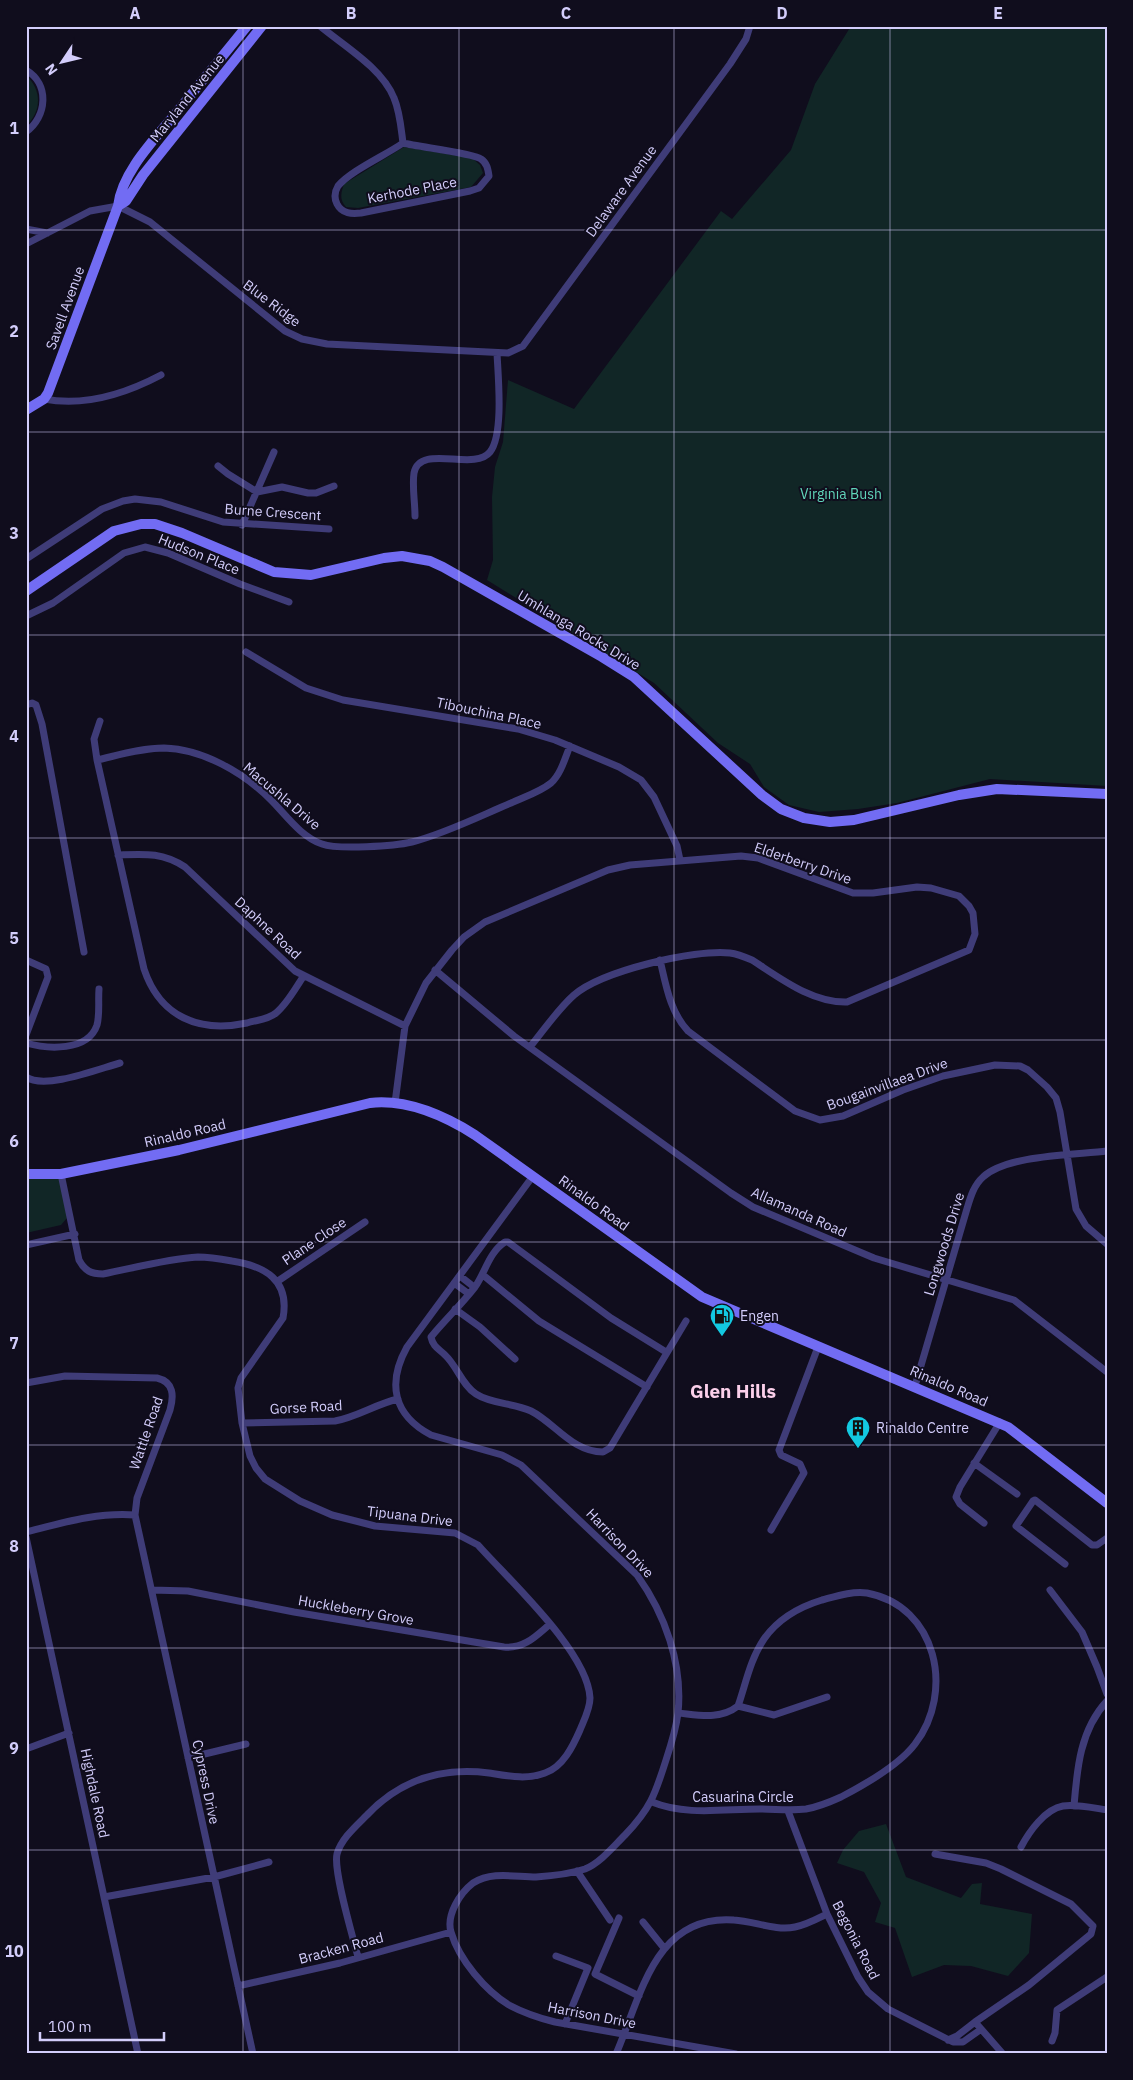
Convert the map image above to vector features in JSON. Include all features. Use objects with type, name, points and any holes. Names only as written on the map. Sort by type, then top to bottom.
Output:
[{"type":"street","name":"Maryland Avenue","points":[[122,189],[133,168],[247,26]]},
{"type":"street","name":"Maryland Avenue","points":[[135,189],[144,175],[262,26]]},
{"type":"street","points":[[320,26],[376,71],[385,81],[398,109],[403,143]]},
{"type":"street","name":"Delaware Avenue","points":[[497,353],[508,354],[523,346],[730,64],[746,39],[750,26]]},
{"type":"street","points":[[26,70],[38,81],[44,102],[36,123],[26,132]]},
{"type":"street","name":"Kerhode Place","points":[[403,143],[476,156],[486,164],[489,176],[479,188],[470,191],[361,213],[347,213],[342,210],[337,205],[335,197],[337,187],[350,176],[403,143]]},
{"type":"street","points":[[133,168],[144,175]]},
{"type":"street","name":"Savell Avenue","points":[[44,399],[51,385],[118,206],[122,189]]},
{"type":"street","name":"Savell Avenue","points":[[118,206],[135,189]]},
{"type":"street","points":[[26,244],[90,211],[118,206]]},
{"type":"street","name":"Blue Ridge","points":[[118,206],[150,222],[285,331],[302,339],[327,344],[497,353]]},
{"type":"street","points":[[26,229],[48,233]]},
{"type":"street","points":[[416,516],[414,473],[417,465],[431,459],[477,460],[490,452],[493,446],[498,428],[497,353]]},
{"type":"street","points":[[26,410],[44,399],[56,402],[89,401],[130,390],[161,375]]},
{"type":"street","points":[[242,525],[274,452]]},
{"type":"street","points":[[218,466],[257,492],[282,486],[308,493],[316,493],[334,486]]},
{"type":"street","name":"Burne Crescent","points":[[26,560],[102,509],[123,501],[135,499],[161,502],[223,522],[242,525],[329,529]]},
{"type":"street","name":"Umhlanga Rocks Drive","points":[[26,591],[37,586],[114,531],[141,524],[168,528],[274,572],[289,575],[311,575],[384,558],[402,556],[418,558],[430,561],[462,577],[620,668],[661,701],[762,795],[781,809],[793,814],[830,822],[854,820],[959,795],[997,789],[1107,794]]},
{"type":"street","name":"Hudson Place","points":[[26,616],[53,603],[124,553],[145,547],[168,553],[240,584],[289,602]]},
{"type":"street","name":"Tibouchina Place","points":[[246,652],[316,693],[343,700],[518,729],[555,740],[619,767],[641,780],[654,797],[677,846],[680,860]]},
{"type":"street","points":[[26,705],[32,704],[36,706],[42,724],[84,952]]},
{"type":"street","points":[[100,721],[94,738],[97,760],[144,969],[149,984],[156,996],[170,1009],[191,1021],[208,1026],[232,1026],[267,1018],[281,1008],[303,977]]},
{"type":"street","name":"Macushla Drive","points":[[97,760],[163,748],[186,752],[211,760],[232,770],[256,786],[305,835],[324,845],[337,847],[414,841],[500,807],[541,789],[552,782],[570,746]]},
{"type":"street","name":"Daphne Road","points":[[118,855],[158,855],[176,861],[185,867],[303,977],[405,1026]]},
{"type":"street","name":"Elderberry Drive","points":[[396,1103],[405,1026],[414,1005],[435,970],[464,938],[486,922],[608,870],[630,865],[680,860],[741,856],[758,858],[853,893],[874,893],[917,887],[950,892],[959,896],[973,913],[975,939],[969,950],[847,1002],[832,1002],[820,999],[752,960],[735,954],[718,953],[660,960],[588,985],[569,1000],[530,1047]]},
{"type":"street","points":[[26,960],[46,969],[48,977],[26,1035]]},
{"type":"street","name":"Bougainvillaea Drive","points":[[660,960],[675,1011],[684,1027],[777,1098],[807,1116],[820,1120],[836,1118],[856,1112],[903,1090],[943,1076],[980,1067],[1008,1064],[1020,1066],[1028,1070],[1056,1098],[1076,1210],[1086,1226],[1107,1244]]},
{"type":"street","name":"Allamanda Road","points":[[435,970],[530,1047],[753,1207],[874,1258],[1014,1300],[1107,1372]]},
{"type":"street","points":[[26,1044],[48,1048],[73,1045],[84,1041],[92,1034],[96,1026],[98,989]]},
{"type":"street","points":[[26,1077],[33,1081],[42,1082],[120,1063]]},
{"type":"street","name":"Rinaldo Road","points":[[26,1174],[61,1174],[179,1150],[357,1105],[381,1102],[407,1105],[460,1125],[702,1297],[1000,1422],[1023,1437],[1107,1503]]},
{"type":"street","name":"Longwoods Drive","points":[[915,1386],[972,1192],[983,1177],[1007,1164],[1030,1159],[1107,1151]]},
{"type":"street","points":[[61,1174],[79,1260],[88,1272],[94,1274],[184,1259],[209,1257],[253,1264],[278,1281]]},
{"type":"street","name":"Harrison Drive","points":[[533,1176],[398,1362],[395,1375],[398,1399],[410,1420],[420,1429],[431,1435],[502,1455],[520,1465],[637,1575],[650,1594],[664,1624],[672,1649],[677,1668],[678,1713],[674,1734],[652,1802],[639,1820],[601,1858],[594,1864],[577,1870],[537,1877],[492,1876],[482,1878],[466,1889],[460,1897],[451,1917],[451,1932],[473,1972],[494,1995],[529,2015],[565,2024],[736,2054]]},
{"type":"street","name":"Plane Close","points":[[278,1281],[365,1222]]},
{"type":"street","points":[[26,1245],[75,1234]]},
{"type":"street","points":[[666,1352],[611,1318],[543,1269],[513,1244],[505,1242],[488,1261],[483,1275],[469,1294],[431,1337],[436,1347],[450,1360],[472,1390],[484,1398],[533,1413],[580,1446],[600,1452],[607,1451],[686,1321]]},
{"type":"street","points":[[483,1275],[545,1326],[647,1387]]},
{"type":"street","points":[[460,1276],[474,1287]]},
{"type":"street","name":"Tipuana Drive","points":[[278,1281],[284,1308],[282,1318],[241,1378],[238,1388],[242,1423],[250,1456],[256,1468],[272,1484],[300,1501],[332,1515],[375,1526],[454,1533],[478,1545],[573,1652],[588,1683],[590,1699],[587,1715],[574,1743],[563,1759],[546,1773],[527,1777],[470,1771],[427,1776],[398,1789],[370,1812],[343,1841],[336,1860],[358,1957]]},
{"type":"street","points":[[454,1283],[469,1294]]},
{"type":"street","points":[[455,1309],[480,1327],[515,1359]]},
{"type":"street","points":[[771,1530],[804,1473],[800,1464],[780,1453],[783,1439],[818,1347]]},
{"type":"street","name":"Wattle Road","points":[[26,1383],[64,1376],[97,1375],[157,1378],[168,1384],[172,1391],[173,1399],[136,1498],[136,1515]]},
{"type":"street","name":"Gorse Road","points":[[242,1423],[335,1421],[347,1419],[383,1402],[398,1399]]},
{"type":"street","points":[[984,1523],[960,1504],[956,1497],[974,1463],[1000,1422]]},
{"type":"street","points":[[974,1463],[1017,1494]]},
{"type":"street","points":[[1065,1564],[1016,1526],[1034,1501],[1092,1545],[1097,1545],[1107,1538]]},
{"type":"street","points":[[26,1532],[100,1515],[136,1515]]},
{"type":"street","name":"Cypress Drive","points":[[136,1515],[253,2054]]},
{"type":"street","name":"Highdale Road","points":[[26,1537],[138,2054]]},
{"type":"street","name":"Huckleberry Grove","points":[[152,1590],[188,1592],[504,1648],[513,1648],[529,1642],[550,1624]]},
{"type":"street","points":[[1050,1590],[1082,1632],[1098,1667],[1107,1694]]},
{"type":"street","name":"Casuarina Circle","points":[[652,1802],[668,1808],[685,1810],[763,1809],[788,1811],[822,1805],[851,1792],[891,1765],[916,1744],[932,1714],[935,1696],[934,1660],[927,1637],[916,1621],[906,1612],[892,1603],[872,1595],[853,1593],[813,1603],[782,1619],[765,1638],[753,1656],[738,1706]]},
{"type":"street","points":[[678,1713],[716,1715],[731,1711],[738,1706],[774,1715],[827,1697]]},
{"type":"street","points":[[1074,1806],[1080,1752],[1090,1725],[1099,1709],[1107,1701]]},
{"type":"street","points":[[26,1749],[69,1733]]},
{"type":"street","points":[[188,1758],[246,1744]]},
{"type":"street","points":[[1021,1846],[1031,1830],[1057,1807],[1074,1806],[1107,1810]]},
{"type":"street","name":"Begonia Road","points":[[788,1811],[827,1914],[858,1977],[868,1992],[888,2010],[948,2040]]},
{"type":"street","points":[[935,1854],[986,1863],[1001,1869],[1071,1904],[1093,1926],[1091,1934],[1029,1985],[957,2036],[948,2040]]},
{"type":"street","points":[[104,1897],[214,1877],[269,1862]]},
{"type":"street","points":[[577,1870],[610,1920]]},
{"type":"street","points":[[616,2054],[652,1964],[664,1948],[684,1932],[704,1922],[719,1920],[736,1920],[778,1927],[794,1927],[827,1914]]},
{"type":"street","points":[[619,1918],[595,1974],[639,1996]]},
{"type":"street","points":[[643,1922],[664,1948]]},
{"type":"street","name":"Bracken Road","points":[[238,1986],[340,1963],[451,1932]]},
{"type":"street","points":[[556,1956],[588,1968],[565,2024]]},
{"type":"street","points":[[1052,2041],[1055,2033],[1057,2010],[1107,1977]]},
{"type":"street","points":[[976,2022],[980,2030],[1003,2054]]},
{"type":"street","points":[[948,2040],[961,2043],[980,2030]]},
{"type":"green space","name":"Virginia Bush","points":[[851,26],[1107,26],[1107,786],[990,779],[897,803],[858,809],[819,812],[789,805],[764,787],[750,764],[718,743],[654,683],[487,580],[493,560],[492,497],[495,467],[503,442],[508,380],[574,409],[721,211],[732,219],[791,150],[815,84]]},
{"type":"green space","points":[[26,75],[35,87],[38,100],[35,114],[26,126]]},
{"type":"green space","points":[[404,147],[472,158],[480,165],[483,173],[471,187],[358,208],[346,207],[341,196],[344,184]]},
{"type":"green space","points":[[59,1171],[67,1218],[61,1225],[26,1233],[26,1175]]},
{"type":"green space","points":[[886,1824],[906,1877],[961,1898],[972,1884],[982,1883],[980,1904],[1032,1914],[1029,1953],[1008,1976],[971,1966],[944,1965],[912,1977],[895,1928],[875,1922],[881,1903],[864,1872],[837,1863],[843,1850],[859,1831]]},
{"type":"place","name":"Engen","points":[[722,1337]]},
{"type":"place","name":"Rinaldo Centre","points":[[858,1449]]},
{"type":"district","name":"Glen Hills","points":[[733,1391]]}]
